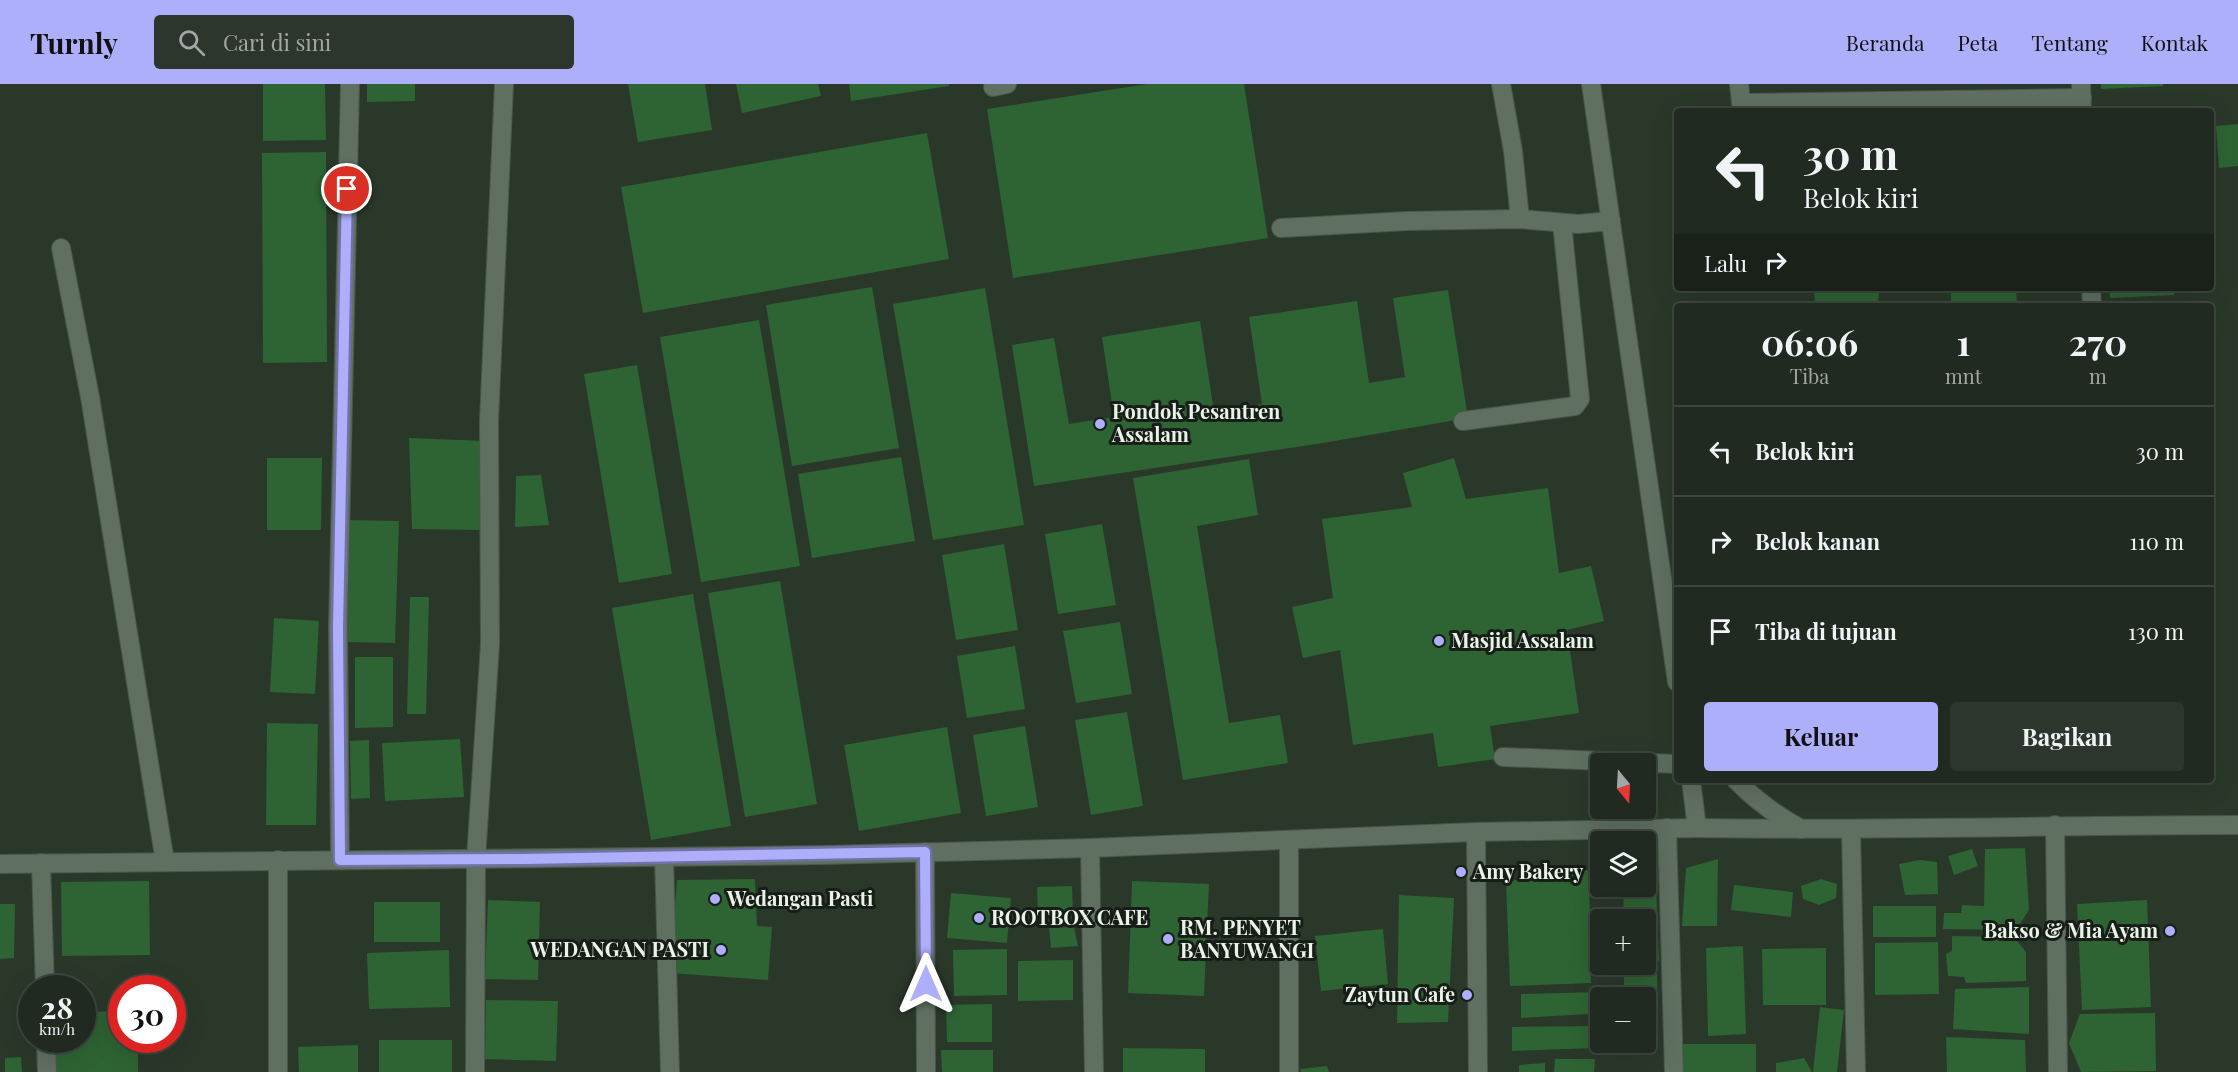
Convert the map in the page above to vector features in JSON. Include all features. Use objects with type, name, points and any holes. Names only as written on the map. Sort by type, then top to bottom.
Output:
[{"type":"street","points":[[340,860],[338,627],[350,84]]},
{"type":"street","points":[[475,1072],[476,859],[490,644],[489,421],[504,84]]},
{"type":"street","points":[[1501,84],[1514,152],[1520,219]]},
{"type":"street","points":[[1591,84],[1674,661]]},
{"type":"street","points":[[1740,84],[1742,107],[2082,98]]},
{"type":"street","points":[[1281,228],[1407,221],[1520,219],[1562,223],[1611,221]]},
{"type":"street","points":[[1463,421],[1575,406],[1580,399],[1562,223]]},
{"type":"street","points":[[61,248],[90,397],[165,862]]},
{"type":"street","points":[[1503,757],[1674,764]]},
{"type":"street","points":[[1690,783],[1697,828]]},
{"type":"street","points":[[1739,783],[1753,798],[1774,814],[1802,830]]},
{"type":"street","points":[[2055,825],[2058,1072]]},
{"type":"street","points":[[0,864],[925,852],[1289,841],[1476,832],[1667,828],[1851,830],[2055,825],[2238,825]]},
{"type":"street","points":[[1667,828],[1674,1072]]},
{"type":"street","points":[[1851,830],[1856,1072]]},
{"type":"street","points":[[1476,832],[1478,1072]]},
{"type":"street","points":[[1289,841],[1289,1072]]},
{"type":"street","points":[[1090,848],[1094,1072]]},
{"type":"street","points":[[925,852],[926,1072]]},
{"type":"street","points":[[664,857],[670,1072]]},
{"type":"street","points":[[278,860],[278,1072]]},
{"type":"street","points":[[41,863],[45,975]]},
{"type":"street","points":[[46,1053],[47,1072]]},
{"type":"building","points":[[263,84],[325,84],[326,140],[263,141]]},
{"type":"building","points":[[367,84],[415,84],[415,101],[367,102]]},
{"type":"building","points":[[628,84],[705,84],[712,130],[638,142]]},
{"type":"building","points":[[736,84],[818,84],[821,96],[742,113]]},
{"type":"building","points":[[849,84],[949,84],[949,86],[851,101]]},
{"type":"building","points":[[1147,84],[1244,84],[1268,238],[1013,278],[987,109]]},
{"type":"building","points":[[2101,84],[2163,84],[2163,86],[2101,89]]},
{"type":"building","points":[[2238,124],[2238,166],[2219,168],[2216,126]]},
{"type":"building","points":[[927,133],[949,259],[643,313],[621,187]]},
{"type":"building","points":[[326,152],[327,362],[263,363],[262,153]]},
{"type":"building","points":[[872,287],[899,448],[792,466],[766,305]]},
{"type":"building","points":[[985,288],[1024,525],[933,540],[893,304]]},
{"type":"building","points":[[1448,290],[1468,418],[1323,443],[1034,486],[1012,345],[1054,338],[1069,424],[1114,417],[1102,337],[1200,321],[1214,412],[1262,404],[1249,317],[1357,301],[1369,383],[1405,377],[1393,298]]},
{"type":"building","points":[[1814,291],[1879,291],[1878,303],[1815,303]]},
{"type":"building","points":[[1951,291],[2016,291],[2017,303],[1951,303]]},
{"type":"building","points":[[2109,291],[2174,291],[2174,295],[2110,298]]},
{"type":"building","points":[[759,320],[800,566],[701,582],[660,337]]},
{"type":"building","points":[[637,365],[672,574],[619,583],[584,374]]},
{"type":"building","points":[[409,438],[485,441],[483,530],[412,529]]},
{"type":"building","points":[[901,457],[915,541],[812,558],[798,474]]},
{"type":"building","points":[[267,458],[322,458],[321,530],[267,530]]},
{"type":"building","points":[[1454,458],[1466,499],[1548,488],[1559,573],[1591,566],[1604,621],[1567,630],[1579,713],[1490,726],[1495,759],[1438,767],[1433,733],[1353,745],[1340,650],[1303,658],[1292,607],[1333,598],[1322,519],[1412,507],[1403,473]]},
{"type":"building","points":[[1249,459],[1258,515],[1197,526],[1229,723],[1280,715],[1288,763],[1183,780],[1133,478]]},
{"type":"building","points":[[541,475],[549,525],[515,527],[516,476]]},
{"type":"building","points":[[347,520],[399,521],[395,643],[344,642]]},
{"type":"building","points":[[1102,524],[1116,605],[1058,614],[1045,534]]},
{"type":"building","points":[[1004,544],[1018,630],[956,640],[942,555]]},
{"type":"building","points":[[780,581],[817,804],[745,817],[708,593]]},
{"type":"building","points":[[693,594],[731,826],[651,840],[612,608]]},
{"type":"building","points":[[410,597],[429,597],[426,714],[407,714]]},
{"type":"building","points":[[274,618],[319,621],[315,694],[270,692]]},
{"type":"building","points":[[1120,622],[1132,694],[1076,703],[1063,631]]},
{"type":"building","points":[[1015,646],[1025,709],[967,718],[957,656]]},
{"type":"building","points":[[355,657],[393,657],[393,727],[355,728]]},
{"type":"building","points":[[1127,712],[1143,806],[1091,815],[1075,720]]},
{"type":"building","points":[[267,723],[318,724],[316,825],[266,825]]},
{"type":"building","points":[[1025,726],[1038,807],[986,816],[973,735]]},
{"type":"building","points":[[947,727],[961,813],[859,831],[844,745]]},
{"type":"building","points":[[460,739],[464,797],[385,801],[382,743]]},
{"type":"building","points":[[369,740],[370,798],[351,799],[350,741]]},
{"type":"building","points":[[2025,848],[2029,910],[2016,930],[1943,929],[1944,913],[1961,913],[1962,905],[1984,906],[1985,849]]},
{"type":"building","points":[[1972,849],[1978,866],[1954,875],[1948,856]]},
{"type":"building","points":[[1718,859],[1717,926],[1682,926],[1686,868]]},
{"type":"building","points":[[1920,860],[1937,862],[1938,894],[1905,895],[1899,864]]},
{"type":"building","points":[[1547,869],[1552,877],[1562,879],[1568,871],[1589,870],[1591,983],[1510,986],[1506,883],[1516,880],[1525,872]]},
{"type":"building","name":"WEDANGAN PASTI","points":[[755,879],[757,926],[772,927],[768,980],[670,973],[677,880]]},
{"type":"building","points":[[1821,879],[1837,884],[1836,898],[1819,905],[1803,899],[1801,886]]},
{"type":"building","points":[[149,881],[150,955],[62,956],[61,882]]},
{"type":"building","name":"RM. PENYET BANYUWANGI","points":[[1132,881],[1209,884],[1204,996],[1128,993]]},
{"type":"building","points":[[1656,885],[1659,961],[1656,961],[1656,909],[1624,909],[1623,897],[1656,897]]},
{"type":"building","points":[[1734,885],[1793,892],[1791,917],[1731,910]]},
{"type":"building","points":[[1072,886],[1073,914],[1038,915],[1037,887]]},
{"type":"building","name":"ROOTBOX CAFE","points":[[951,893],[1011,898],[1007,943],[947,938]]},
{"type":"building","points":[[1399,895],[1454,898],[1448,1022],[1397,1023]]},
{"type":"building","points":[[488,900],[540,902],[538,980],[485,979]]},
{"type":"building","points":[[2147,900],[2151,1007],[2082,1010],[2077,904]]},
{"type":"building","points":[[374,902],[440,902],[440,942],[374,942]]},
{"type":"building","points":[[0,904],[15,904],[14,958],[0,959]]},
{"type":"building","points":[[1873,906],[1936,906],[1936,937],[1873,937]]},
{"type":"building","points":[[1074,927],[1078,946],[1051,948],[1049,928]]},
{"type":"building","points":[[1383,929],[1388,984],[1321,991],[1315,936]]},
{"type":"building","points":[[1952,936],[2014,937],[2026,952],[2026,981],[1966,983],[1964,977],[1948,976],[1946,954],[1952,951]]},
{"type":"building","points":[[1938,942],[1939,994],[1875,995],[1875,943]]},
{"type":"building","points":[[1743,946],[1746,1034],[1708,1036],[1706,948]]},
{"type":"building","points":[[1826,948],[1826,1005],[1763,1005],[1762,949]]},
{"type":"building","points":[[1007,949],[1007,995],[954,996],[953,950]]},
{"type":"building","points":[[449,950],[450,1007],[369,1009],[367,953]]},
{"type":"building","points":[[1073,960],[1073,1000],[1018,1001],[1018,961]]},
{"type":"building","points":[[1657,974],[1658,1044],[1656,1044],[1656,987],[1624,987],[1624,975]]},
{"type":"building","points":[[2029,987],[2029,1034],[1953,1029],[1955,989]]},
{"type":"building","points":[[1590,992],[1590,1012],[1589,1014],[1521,1018],[1521,994]]},
{"type":"building","points":[[486,1000],[558,1001],[556,1061],[485,1059]]},
{"type":"building","points":[[992,1004],[992,1042],[947,1042],[946,1005]]},
{"type":"building","points":[[1820,1007],[1844,1010],[1837,1072],[1813,1072]]},
{"type":"building","points":[[108,1011],[108,1053],[138,1053],[138,1072],[56,1072],[56,1053],[96,1053],[96,1012]]},
{"type":"building","points":[[2155,1013],[2156,1071],[2081,1072],[2069,1043],[2080,1014]]},
{"type":"building","points":[[1590,1026],[1590,1048],[1512,1051],[1512,1027]]},
{"type":"building","points":[[1946,1037],[2025,1040],[2026,1072],[1947,1072]]},
{"type":"building","points":[[379,1040],[452,1040],[452,1072],[379,1072]]},
{"type":"building","points":[[1681,1044],[1756,1044],[1756,1072],[1681,1072]]},
{"type":"building","points":[[358,1045],[358,1072],[299,1072],[298,1047]]},
{"type":"building","points":[[1123,1048],[1205,1049],[1205,1072],[1123,1072]]},
{"type":"building","points":[[941,1050],[993,1050],[993,1072],[942,1072]]},
{"type":"building","points":[[21,1057],[22,1072],[5,1072],[5,1058]]},
{"type":"building","points":[[1804,1058],[1812,1072],[1776,1072],[1776,1063]]},
{"type":"building","points":[[1555,1059],[1595,1059],[1594,1072],[1554,1072]]},
{"type":"building","points":[[1545,1063],[1545,1072],[1519,1072],[1519,1065]]},
{"type":"building","points":[[1327,1066],[1329,1072],[1301,1072],[1300,1069]]},
{"type":"place","name":"Pondok Pesantren Assalam","points":[[1100,424]]},
{"type":"place","name":"Masjid Assalam","points":[[1439,641]]},
{"type":"place","name":"Amy Bakery","points":[[1461,872]]},
{"type":"place","name":"Wedangan Pasti","points":[[715,899]]},
{"type":"place","name":"ROOTBOX CAFE","points":[[979,918]]},
{"type":"place","name":"Bakso & Mia Ayam","points":[[2170,931]]},
{"type":"place","name":"RM. PENYET BANYUWANGI","points":[[1168,939]]},
{"type":"place","name":"WEDANGAN PASTI","points":[[721,950]]},
{"type":"place","name":"Zaytun Cafe","points":[[1467,995]]},
{"type":"route","points":[[347,189],[338,627],[340,860],[925,852],[926,984]]}]
